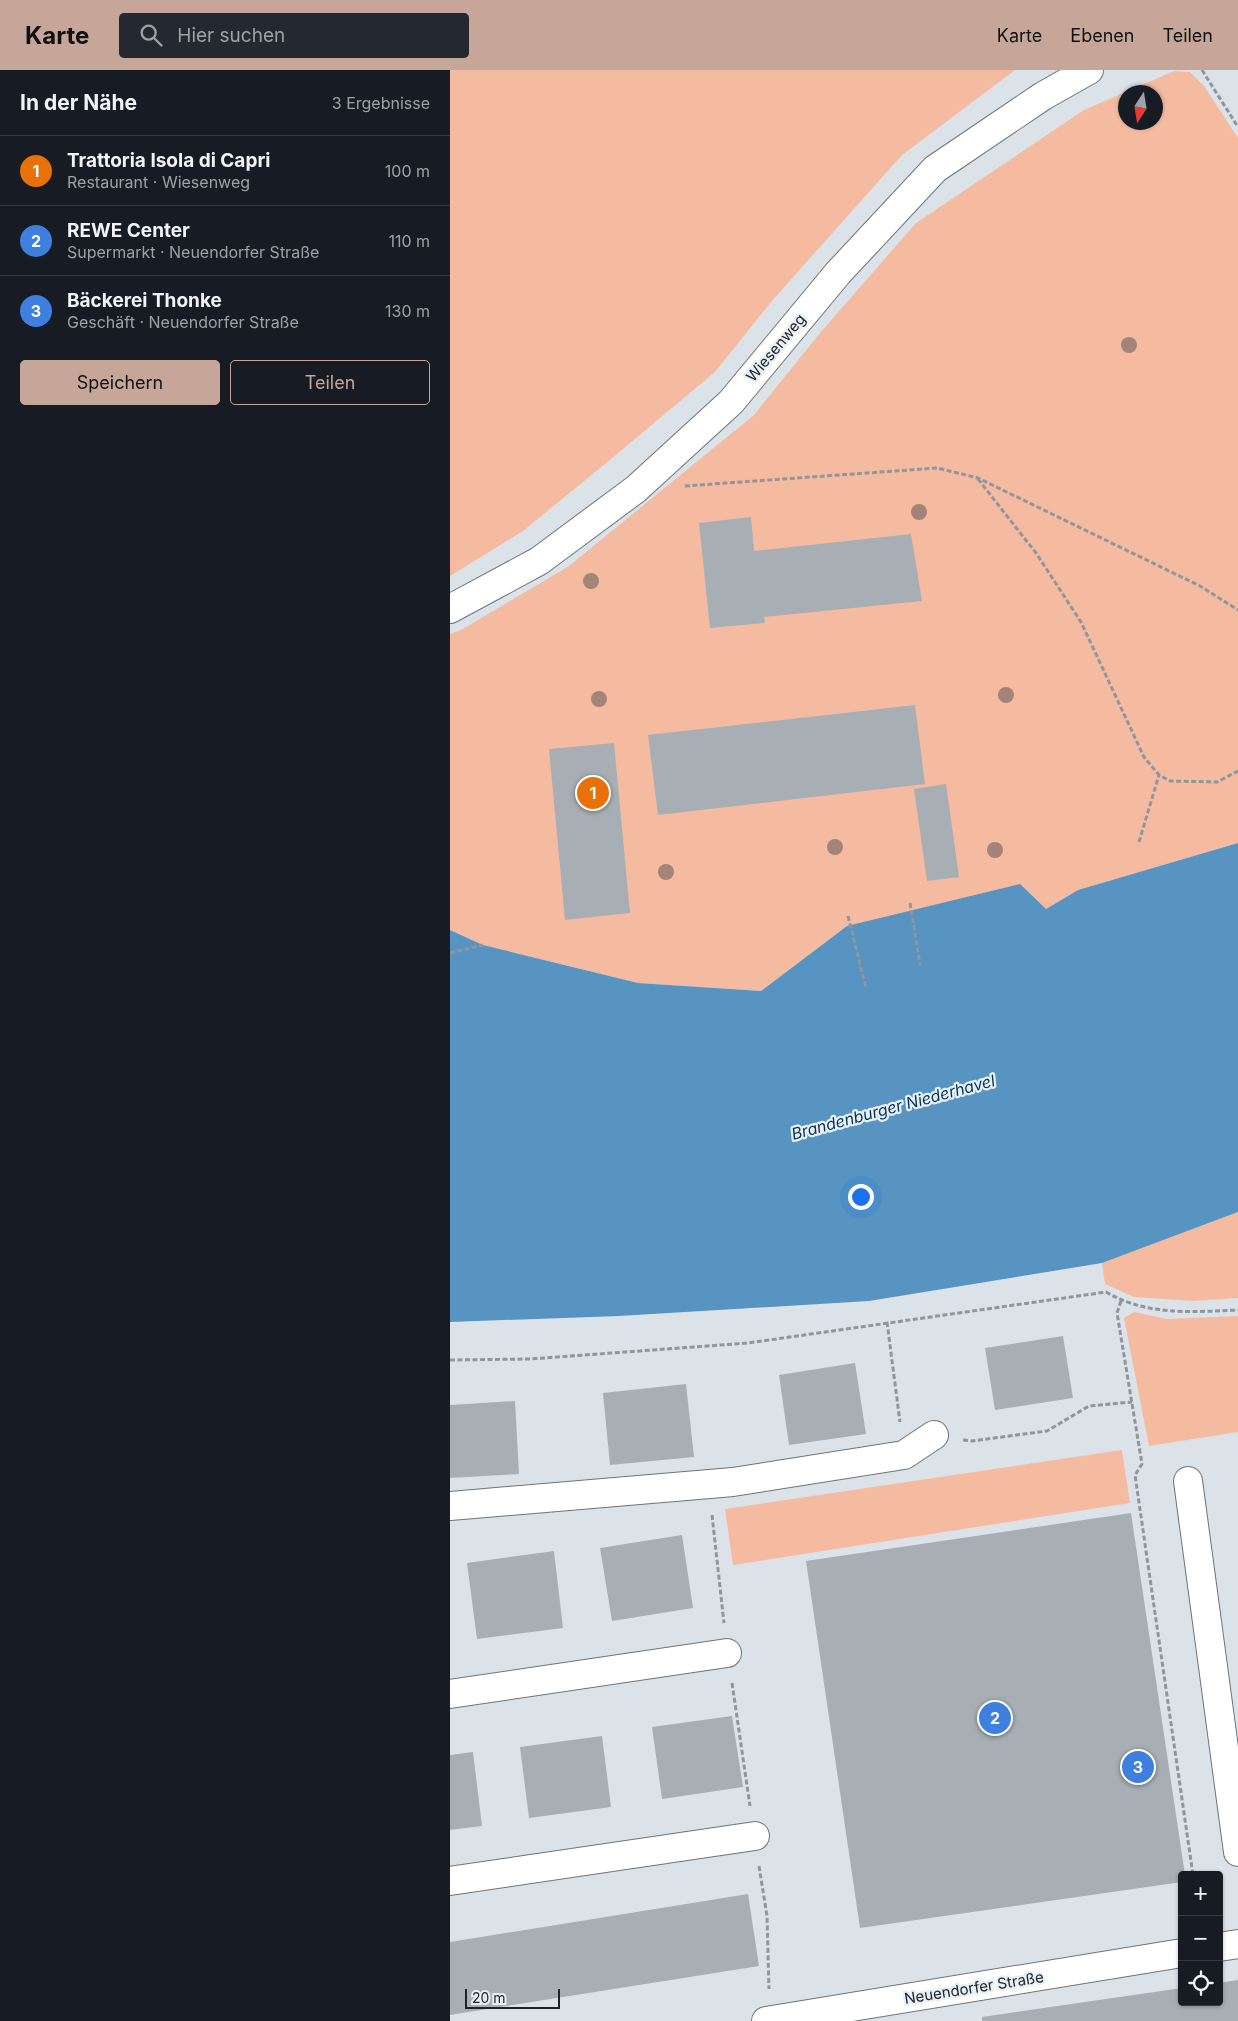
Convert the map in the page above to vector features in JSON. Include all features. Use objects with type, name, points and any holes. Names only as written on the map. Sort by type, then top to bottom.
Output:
[{"type":"street","name":"Wiesenweg","points":[[450,609],[539,561],[636,489],[732,402],[838,273],[935,169],[1043,96],[1089,70]]},
{"type":"street","points":[[450,1506],[733,1482],[904,1455],[934,1436]]},
{"type":"street","points":[[1188,1481],[1238,1852]]},
{"type":"street","points":[[450,1694],[727,1653]]},
{"type":"street","points":[[450,1881],[755,1836]]},
{"type":"street","points":[[1223,1946],[1238,1944]]},
{"type":"street","name":"Neuendorfer Straße","points":[[766,2021],[1178,1954]]},
{"type":"path","points":[[1202,70],[1238,127]]},
{"type":"path","points":[[684,486],[937,468],[978,478],[1200,586],[1238,610]]},
{"type":"path","points":[[978,478],[1036,553],[1081,622],[1144,757],[1159,775],[1170,781],[1217,782],[1238,771]]},
{"type":"path","points":[[1139,842],[1159,775]]},
{"type":"path","points":[[910,902],[920,965]]},
{"type":"path","points":[[848,916],[866,988]]},
{"type":"path","points":[[450,953],[483,945]]},
{"type":"path","points":[[450,1360],[530,1359],[748,1343],[1106,1292],[1121,1301],[1154,1310],[1172,1312],[1238,1310]]},
{"type":"path","points":[[1121,1301],[1117,1313],[1142,1464],[1135,1475],[1192,1871]]},
{"type":"path","points":[[888,1322],[904,1455]]},
{"type":"path","points":[[934,1436],[972,1441],[1047,1431],[1089,1406],[1132,1402]]},
{"type":"path","points":[[709,1484],[727,1653],[767,1916],[769,1990]]},
{"type":"shaded area","points":[[450,70],[1015,70],[902,155],[771,302],[715,372],[523,531],[450,576]]},
{"type":"shaded area","points":[[1174,71],[1190,72],[1204,86],[1238,138],[1238,843],[1078,890],[1046,909],[847,926],[761,991],[638,983],[483,945],[450,930],[450,634],[461,630],[569,566],[754,415],[820,333],[916,223],[1084,110],[1118,95],[1118,130],[1163,130],[1163,85],[1142,85]]},
{"type":"shaded area","points":[[1238,1212],[1238,1298],[1194,1301],[1134,1297],[1105,1284],[1102,1263]]},
{"type":"shaded area","points":[[1134,1312],[1167,1319],[1238,1316],[1238,1432],[1149,1446],[1124,1318]]},
{"type":"shaded area","points":[[1122,1450],[1130,1503],[733,1565],[725,1509]]},
{"type":"water","name":"Brandenburger Niederhavel","points":[[1238,843],[1238,1212],[1102,1263],[869,1301],[619,1316],[450,1322],[450,930],[483,945],[638,983],[761,991],[847,926],[1020,884],[1046,909],[1078,890]]},
{"type":"building","points":[[751,517],[754,551],[911,534],[922,601],[764,617],[765,623],[710,628],[699,523]]},
{"type":"building","points":[[915,705],[925,784],[658,815],[648,735]]},
{"type":"building","points":[[614,743],[630,913],[565,920],[549,749]]},
{"type":"building","points":[[946,784],[959,877],[927,881],[914,789]]},
{"type":"building","points":[[1063,1336],[1073,1398],[995,1410],[985,1348]]},
{"type":"building","points":[[855,1363],[866,1434],[789,1445],[779,1375]]},
{"type":"building","points":[[686,1384],[694,1457],[610,1465],[603,1393]]},
{"type":"building","points":[[515,1401],[519,1474],[450,1478],[450,1405]]},
{"type":"building","points":[[1131,1513],[1184,1871],[1178,1871],[1178,1883],[860,1928],[806,1561]]},
{"type":"building","points":[[682,1535],[693,1608],[612,1621],[600,1548]]},
{"type":"building","points":[[554,1551],[563,1628],[477,1639],[467,1563]]},
{"type":"building","points":[[732,1716],[743,1787],[662,1799],[652,1727]]},
{"type":"building","points":[[602,1736],[611,1807],[529,1818],[520,1747]]},
{"type":"building","points":[[473,1752],[482,1826],[450,1830],[450,1755]]},
{"type":"building","points":[[748,1894],[759,1966],[450,2015],[450,1942]]},
{"type":"building","points":[[1238,1980],[1238,2021],[982,2021],[982,2017],[1178,1989],[1178,2006],[1223,2006],[1223,1982]]},
{"type":"place","name":"Trattoria Isola di Capri","points":[[593,793]]},
{"type":"place","name":"REWE Center","points":[[995,1718]]},
{"type":"place","name":"Bäckerei Thonke","points":[[1138,1767]]}]
